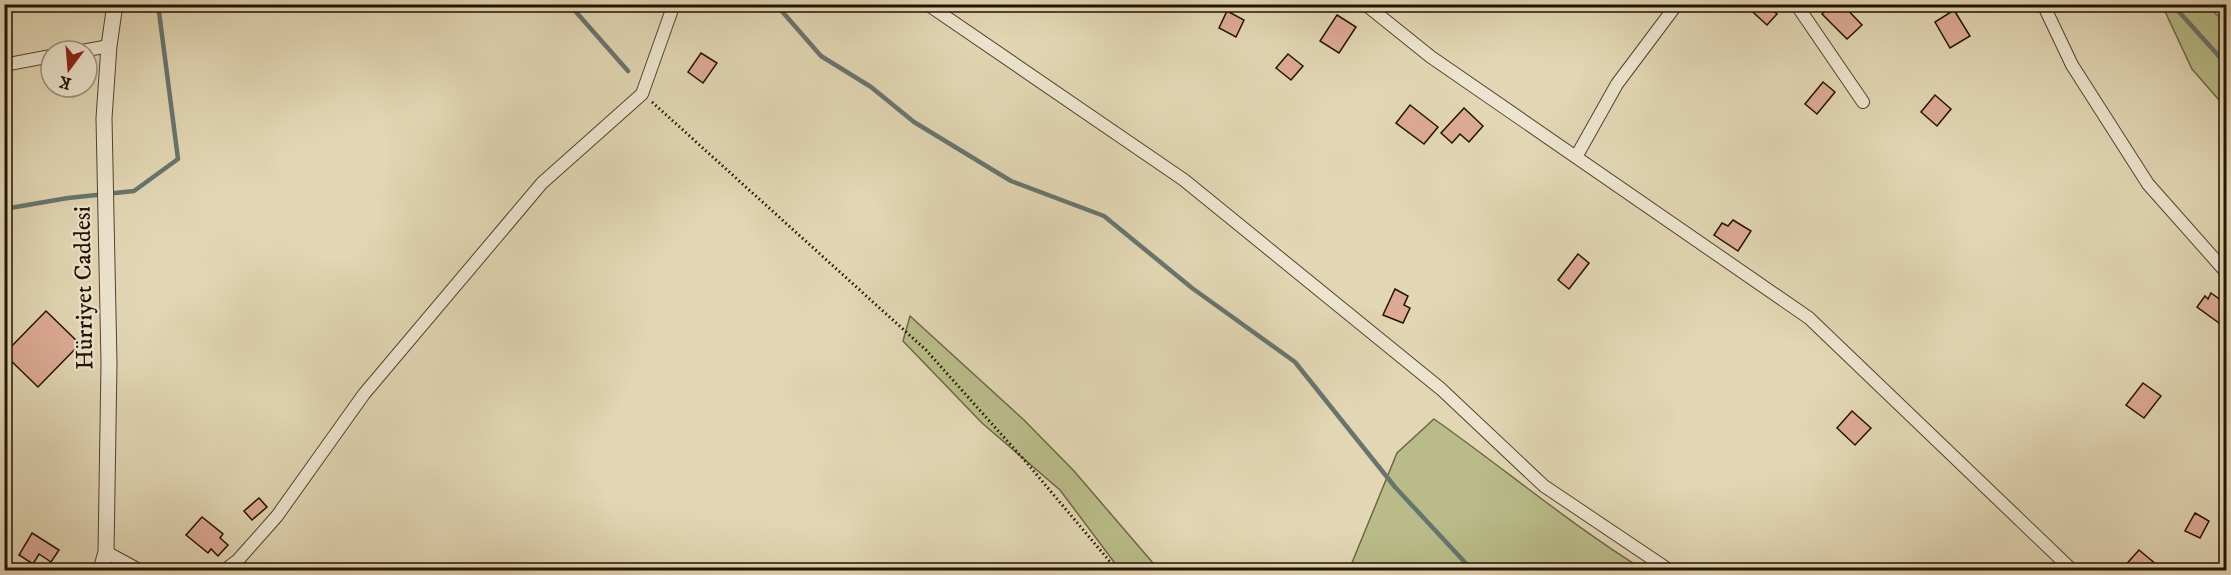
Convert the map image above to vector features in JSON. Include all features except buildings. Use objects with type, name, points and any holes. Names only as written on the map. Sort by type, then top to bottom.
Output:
[{"type":"street","name":"Hürriyet Caddesi","points":[[101,570],[105,552],[108,363],[104,118],[109,46],[115,4]]},
{"type":"street","points":[[225,570],[256,541],[277,516],[363,394],[542,183],[642,94],[674,4]]},
{"type":"street","points":[[927,4],[1184,180],[1441,389],[1544,486],[1669,570]]},
{"type":"street","points":[[1365,4],[1431,57],[1809,318],[2072,570]]},
{"type":"street","points":[[1576,157],[1617,84],[1677,4]]},
{"type":"street","points":[[1796,4],[1863,102]]},
{"type":"street","points":[[2043,4],[2072,65],[2148,184],[2226,272]]},
{"type":"street","points":[[99,48],[109,46]]},
{"type":"street","points":[[4,65],[39,59]]},
{"type":"street","points":[[105,552],[139,570]]},
{"type":"path","points":[[642,94],[926,350],[1117,570]]},
{"type":"green space","points":[[2162,5],[2206,5],[2226,23],[2226,108],[2192,69]]},
{"type":"green space","points":[[910,316],[1024,420],[1074,471],[1159,570],[1120,570],[1060,490],[982,423],[903,341]]},
{"type":"green space","points":[[1434,419],[1564,516],[1644,570],[1349,570],[1397,453]]},
{"type":"waterway","points":[[4,209],[68,198],[134,191],[178,159],[158,4]]},
{"type":"waterway","points":[[569,4],[628,71]]},
{"type":"waterway","points":[[2172,4],[2226,64]]},
{"type":"waterway","points":[[780,9],[821,56],[871,87],[914,122],[1011,181],[1104,216],[1192,288],[1295,362],[1395,487],[1472,570]]}]
